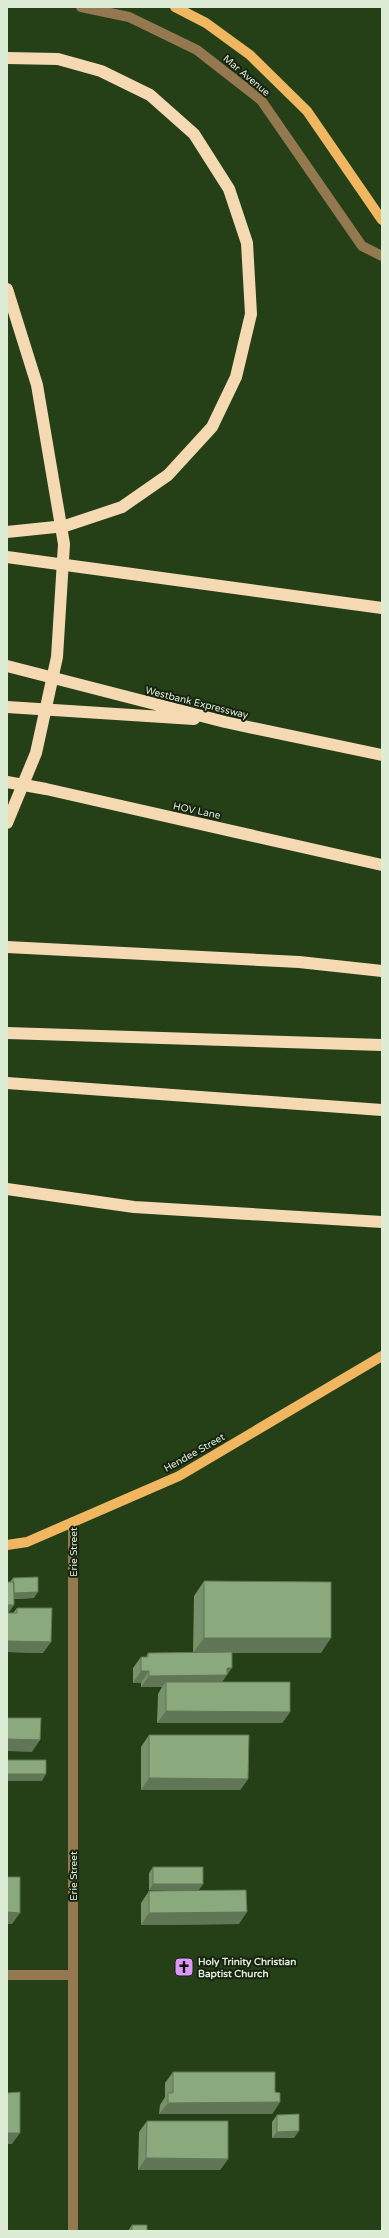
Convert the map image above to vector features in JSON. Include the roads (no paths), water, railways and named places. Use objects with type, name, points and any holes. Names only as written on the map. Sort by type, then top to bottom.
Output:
[{"type":"highway","points":[[7,58],[58,59],[101,71],[150,95],[194,134],[229,189],[247,244],[251,314],[236,377],[212,427],[168,475],[122,507],[65,526],[7,532]]},
{"type":"highway","points":[[7,289],[37,385],[64,544],[57,657],[36,753],[7,823]]},
{"type":"highway","points":[[7,557],[382,608]]},
{"type":"highway","name":"Westbank Expressway","points":[[7,666],[225,722],[382,755]]},
{"type":"highway","points":[[7,707],[225,722]]},
{"type":"highway","name":"HOV Lane","points":[[7,782],[46,789],[382,865]]},
{"type":"highway","points":[[7,947],[299,962],[382,971]]},
{"type":"highway","points":[[7,1033],[382,1045]]},
{"type":"highway","points":[[7,1084],[382,1110]]},
{"type":"highway","points":[[7,1189],[134,1207],[382,1222]]},
{"type":"main road","name":"Mar Avenue","points":[[175,7],[206,23],[250,55],[307,111],[382,220]]},
{"type":"main road","name":"Hendee Street","points":[[7,1545],[27,1542],[179,1476],[382,1356]]},
{"type":"street","name":"Mar Avenue","points":[[81,7],[129,17],[197,50],[261,100],[362,246],[382,256]]},
{"type":"street","name":"Erie Street","points":[[73,1522],[73,2231]]},
{"type":"street","points":[[7,1975],[73,1975]]},
{"type":"place","name":"Holy Trinity Christian Baptist Church","points":[[184,1967]]}]
